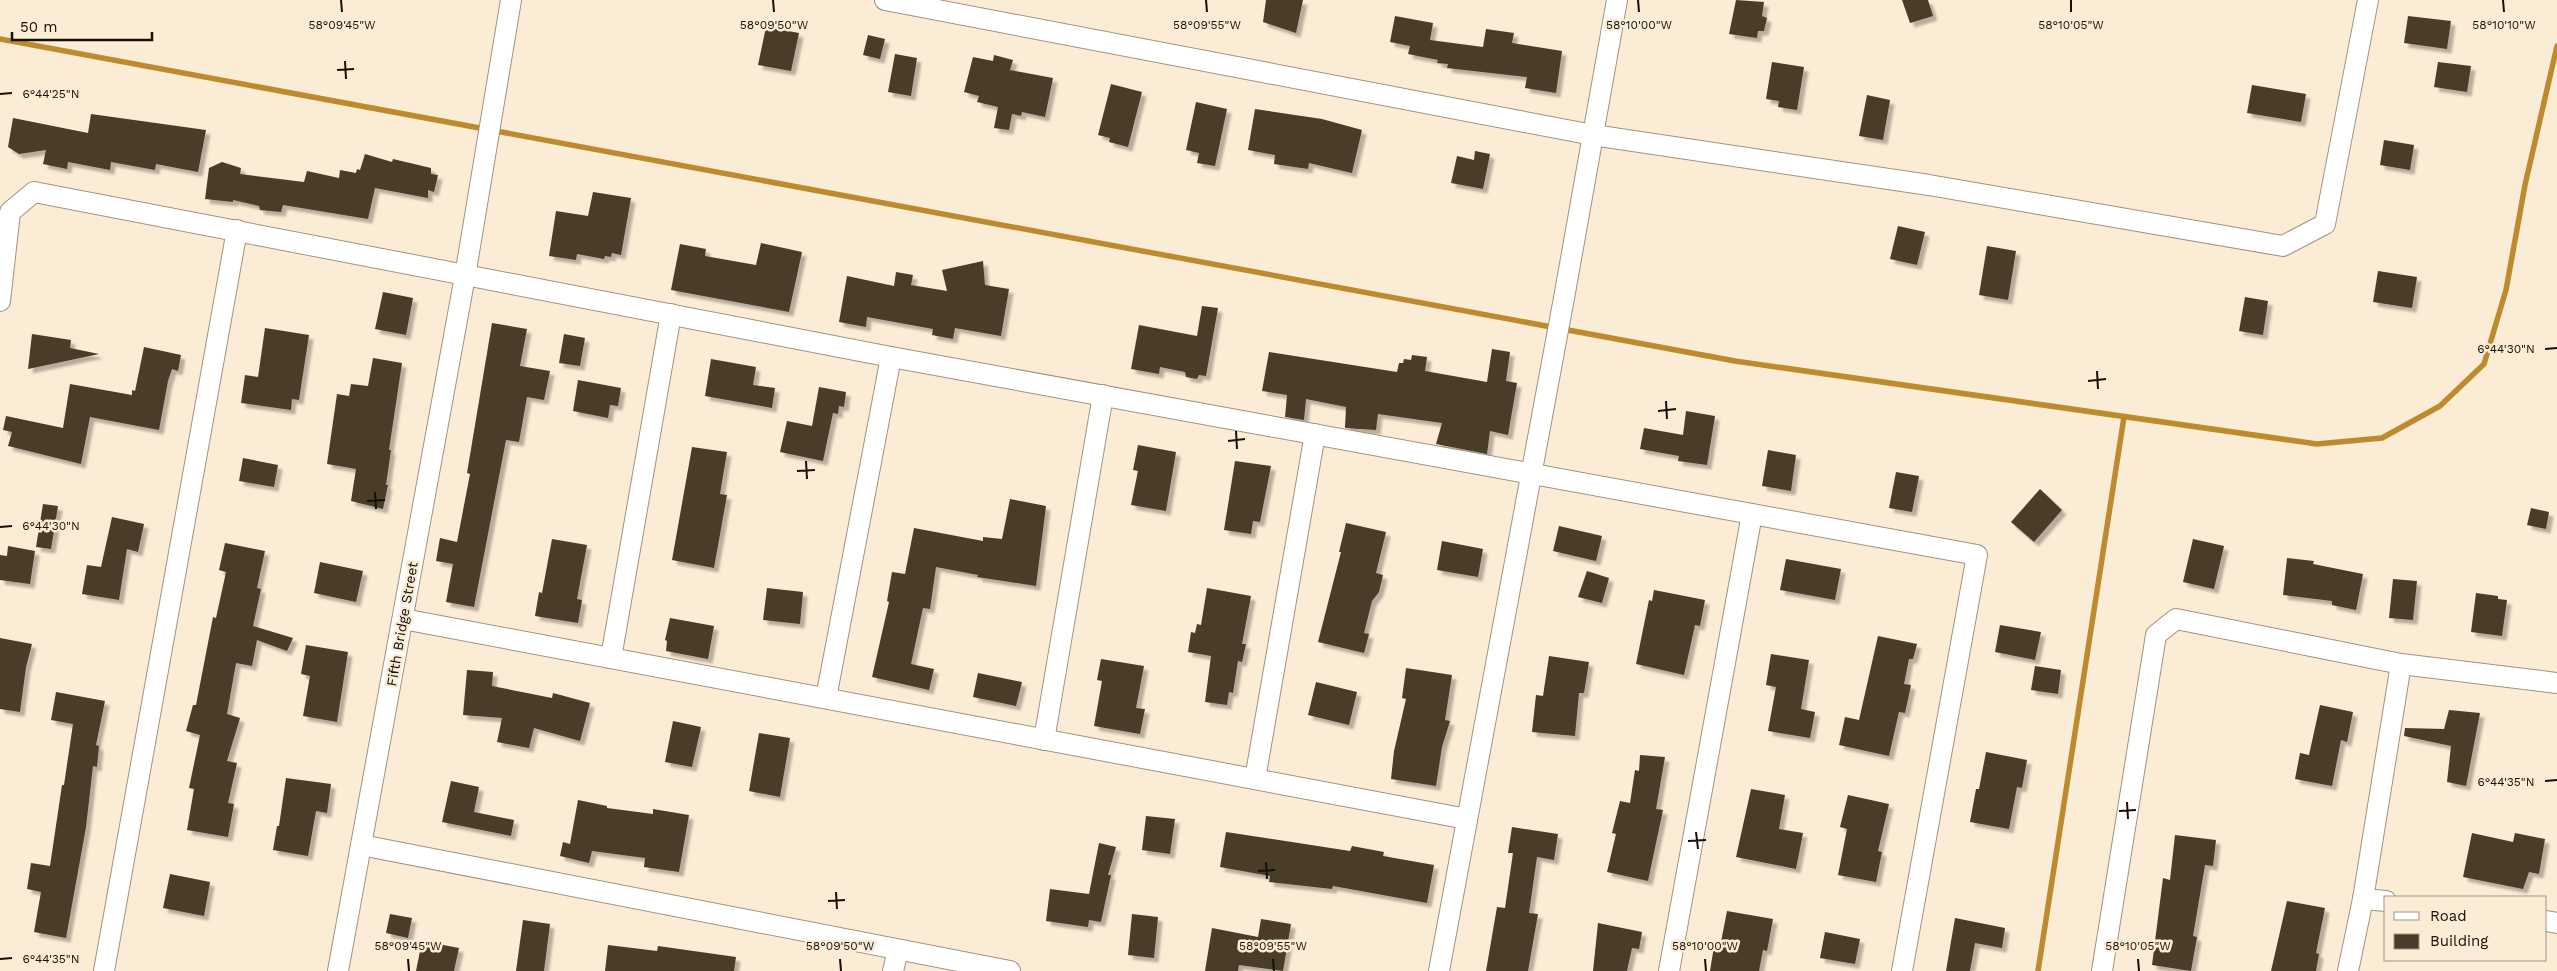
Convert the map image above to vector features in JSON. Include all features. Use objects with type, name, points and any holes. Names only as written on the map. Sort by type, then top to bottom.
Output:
[{"type":"street","name":"Fifth Bridge Street","points":[[338,971],[465,276],[511,0]]},
{"type":"street","points":[[885,0],[1593,135],[1929,185],[2282,246],[2325,224],[2368,0]]},
{"type":"street","points":[[1439,971],[1532,474],[1617,0]]},
{"type":"street","points":[[0,301],[10,212],[34,192],[891,357],[1977,555],[1902,971]]},
{"type":"street","points":[[104,971],[237,230]]},
{"type":"street","points":[[611,658],[671,314]]},
{"type":"street","points":[[826,698],[891,357]]},
{"type":"street","points":[[1044,740],[1103,395]]},
{"type":"street","points":[[1255,779],[1315,434]]},
{"type":"street","points":[[1669,971],[1752,514]]},
{"type":"street","points":[[402,619],[1467,819]]},
{"type":"street","points":[[2102,971],[2156,635],[2176,619],[2400,664],[2557,683]]},
{"type":"street","points":[[2348,971],[2363,899],[2400,664]]},
{"type":"street","points":[[361,845],[1010,971]]},
{"type":"street","points":[[2363,899],[2384,902]]},
{"type":"street","points":[[894,971],[898,950]]},
{"type":"building","points":[[1266,0],[1303,0],[1296,33],[1263,22]]},
{"type":"building","points":[[1736,0],[1764,2],[1762,16],[1767,18],[1764,31],[1758,31],[1757,38],[1729,34]]},
{"type":"building","points":[[1902,0],[1928,0],[1933,16],[1910,23]]},
{"type":"building","points":[[1395,16],[1433,23],[1430,40],[1483,47],[1486,29],[1514,33],[1512,43],[1562,51],[1556,93],[1525,88],[1527,77],[1447,68],[1448,64],[1437,63],[1438,60],[1408,54],[1410,46],[1390,42]]},
{"type":"building","points":[[2408,16],[2451,21],[2447,49],[2404,43]]},
{"type":"building","points":[[766,27],[799,33],[791,71],[758,65]]},
{"type":"building","points":[[868,35],[885,39],[880,59],[863,55]]},
{"type":"building","points":[[895,54],[917,58],[911,96],[888,92]]},
{"type":"building","points":[[994,55],[1013,60],[1010,70],[1053,78],[1045,117],[1022,112],[1021,116],[1012,114],[1009,130],[994,128],[998,107],[977,102],[979,96],[964,92],[973,57],[993,61]]},
{"type":"building","points":[[1772,62],[1804,67],[1797,110],[1778,107],[1779,101],[1766,99]]},
{"type":"building","points":[[2438,62],[2471,66],[2467,92],[2434,87]]},
{"type":"building","points":[[1111,84],[1142,92],[1128,147],[1109,142],[1110,138],[1098,135]]},
{"type":"building","points":[[2252,85],[2306,94],[2301,122],[2247,113]]},
{"type":"building","points":[[1867,95],[1890,100],[1883,140],[1859,136]]},
{"type":"building","points":[[1196,102],[1227,109],[1215,166],[1197,163],[1199,153],[1186,150]]},
{"type":"building","points":[[1255,109],[1322,119],[1362,130],[1352,173],[1309,163],[1308,169],[1274,164],[1275,155],[1248,150]]},
{"type":"building","points":[[91,114],[206,130],[198,172],[156,164],[155,170],[111,162],[110,170],[68,162],[67,169],[43,164],[46,150],[19,154],[8,147],[13,118],[88,133]]},
{"type":"building","points":[[2384,140],[2414,145],[2410,170],[2380,165]]},
{"type":"building","points":[[1475,151],[1490,154],[1483,189],[1451,183],[1457,156],[1474,160]]},
{"type":"building","points":[[365,154],[392,162],[393,159],[431,168],[431,174],[438,175],[434,192],[428,190],[428,198],[375,188],[368,219],[283,205],[281,212],[260,210],[259,206],[233,200],[233,202],[205,199],[209,168],[222,162],[241,168],[240,174],[304,182],[307,171],[339,178],[340,170],[356,173],[357,169],[360,170]]},
{"type":"building","points":[[593,192],[631,198],[621,255],[612,253],[611,257],[605,256],[604,259],[577,254],[576,260],[549,256],[556,211],[588,216]]},
{"type":"building","points":[[1898,226],[1925,232],[1917,265],[1890,259]]},
{"type":"building","points":[[761,243],[802,252],[789,312],[671,290],[680,244],[706,249],[705,256],[756,265]]},
{"type":"building","points":[[1987,246],[2016,251],[2008,300],[1979,295]]},
{"type":"building","points":[[983,261],[985,285],[1009,289],[1001,336],[955,328],[953,339],[932,335],[933,329],[867,317],[866,327],[839,322],[847,276],[894,286],[896,272],[913,275],[911,285],[947,291],[942,270]]},
{"type":"building","points":[[2378,271],[2417,277],[2412,308],[2373,302]]},
{"type":"building","points":[[383,292],[413,298],[406,335],[375,329]]},
{"type":"building","points":[[2245,297],[2268,301],[2263,335],[2239,331]]},
{"type":"building","points":[[1202,306],[1218,308],[1206,376],[1199,375],[1197,379],[1186,377],[1185,372],[1160,367],[1159,374],[1131,369],[1139,325],[1197,336]]},
{"type":"building","points":[[492,323],[527,329],[520,366],[550,371],[544,400],[527,397],[519,442],[506,440],[474,607],[446,602],[453,564],[436,561],[440,538],[457,542],[470,474],[467,473]]},
{"type":"building","points":[[265,328],[309,335],[299,400],[292,399],[291,410],[241,403],[245,375],[258,377]]},
{"type":"building","points":[[32,334],[71,340],[70,348],[99,354],[28,369]]},
{"type":"building","points":[[564,334],[585,338],[580,366],[559,363]]},
{"type":"building","points":[[144,347],[181,355],[178,371],[172,369],[168,381],[159,430],[90,417],[81,464],[8,446],[12,432],[3,430],[6,416],[63,428],[70,384],[132,395],[132,390],[135,391]]},
{"type":"building","points":[[1492,349],[1510,352],[1506,381],[1517,383],[1508,435],[1490,431],[1487,454],[1436,444],[1442,423],[1378,414],[1376,430],[1345,428],[1346,407],[1306,399],[1304,420],[1285,417],[1287,395],[1262,391],[1269,352],[1397,372],[1399,363],[1403,363],[1404,359],[1411,360],[1412,355],[1427,357],[1425,371],[1487,382]]},
{"type":"building","points":[[373,358],[402,363],[389,450],[391,450],[386,485],[388,485],[383,509],[351,501],[356,469],[327,464],[337,394],[349,396],[351,384],[368,386]]},
{"type":"building","points":[[711,359],[756,367],[753,385],[775,388],[772,408],[705,396]]},
{"type":"building","points":[[578,380],[621,388],[618,406],[610,405],[608,418],[573,411]]},
{"type":"building","points":[[819,387],[846,392],[844,407],[839,406],[838,414],[833,413],[823,461],[780,452],[787,421],[812,426]]},
{"type":"building","points":[[1686,411],[1715,416],[1707,465],[1678,461],[1679,456],[1640,449],[1644,428],[1683,435]]},
{"type":"building","points":[[1138,445],[1176,452],[1166,511],[1131,505],[1138,471],[1133,470]]},
{"type":"building","points":[[692,447],[727,452],[720,494],[727,495],[714,568],[672,560]]},
{"type":"building","points":[[1768,450],[1796,455],[1791,491],[1762,486]]},
{"type":"building","points":[[243,458],[278,465],[274,487],[239,481]]},
{"type":"building","points":[[1235,461],[1271,466],[1260,522],[1253,521],[1251,534],[1224,530]]},
{"type":"building","points":[[1896,472],[1919,476],[1912,512],[1889,508]]},
{"type":"building","points":[[2040,489],[2062,510],[2034,542],[2011,522]]},
{"type":"building","points":[[1010,499],[1046,506],[1036,586],[977,577],[978,575],[936,567],[930,609],[923,608],[911,664],[934,669],[929,690],[872,677],[889,602],[887,601],[892,572],[905,574],[914,528],[983,541],[983,537],[1002,539]]},
{"type":"building","points":[[43,504],[58,506],[51,549],[36,547]]},
{"type":"building","points":[[2531,508],[2549,512],[2546,529],[2527,525]]},
{"type":"building","points":[[112,517],[144,524],[138,552],[127,549],[119,600],[82,594],[87,565],[101,567]]},
{"type":"building","points":[[1346,523],[1386,532],[1376,573],[1383,575],[1379,592],[1372,601],[1364,633],[1369,634],[1364,653],[1318,642],[1341,552],[1339,552]]},
{"type":"building","points":[[1559,526],[1602,536],[1596,561],[1553,551]]},
{"type":"building","points":[[552,539],[587,545],[577,599],[582,600],[578,623],[535,616],[539,592],[542,593]]},
{"type":"building","points":[[2193,539],[2224,546],[2214,589],[2183,582]]},
{"type":"building","points":[[1442,541],[1483,549],[1478,577],[1437,570]]},
{"type":"building","points":[[225,543],[265,551],[257,588],[261,589],[253,626],[293,638],[287,651],[257,640],[252,666],[236,663],[227,714],[240,718],[227,761],[237,763],[228,803],[234,804],[228,837],[187,830],[194,789],[189,788],[200,735],[186,731],[193,705],[196,705],[213,617],[216,618],[226,572],[219,570]]},
{"type":"building","points":[[8,546],[35,551],[30,584],[0,580],[0,555],[7,556]]},
{"type":"building","points":[[2287,558],[2314,561],[2313,564],[2363,574],[2356,610],[2332,605],[2332,601],[2283,595]]},
{"type":"building","points":[[1786,559],[1841,569],[1835,600],[1780,590]]},
{"type":"building","points":[[320,562],[363,571],[356,602],[314,593]]},
{"type":"building","points":[[1587,571],[1609,578],[1602,603],[1578,597]]},
{"type":"building","points":[[2393,579],[2417,581],[2413,620],[2389,618]]},
{"type":"building","points":[[767,588],[803,592],[800,624],[763,620]]},
{"type":"building","points":[[1207,588],[1251,596],[1242,644],[1246,644],[1242,662],[1238,661],[1233,693],[1229,692],[1227,705],[1205,702],[1211,656],[1188,652],[1191,632],[1195,633],[1197,624],[1201,625]]},
{"type":"building","points":[[1654,590],[1705,600],[1700,626],[1695,625],[1684,675],[1636,664],[1649,600],[1652,601]]},
{"type":"building","points":[[2476,593],[2498,596],[2498,599],[2507,600],[2502,636],[2471,632]]},
{"type":"building","points":[[670,618],[714,626],[708,659],[666,651],[667,641],[665,640]]},
{"type":"building","points":[[2000,625],[2041,632],[2035,660],[1995,652]]},
{"type":"building","points":[[1878,636],[1917,644],[1913,659],[1909,659],[1904,684],[1911,685],[1905,713],[1899,712],[1889,756],[1839,745],[1845,717],[1859,720]]},
{"type":"building","points":[[0,638],[32,644],[26,667],[20,712],[0,709]]},
{"type":"building","points":[[306,645],[348,652],[337,722],[303,716],[310,676],[301,674]]},
{"type":"building","points":[[1771,654],[1809,660],[1801,709],[1815,712],[1810,738],[1768,731],[1776,687],[1766,685]]},
{"type":"building","points":[[1549,656],[1589,662],[1584,693],[1579,693],[1575,736],[1532,732],[1536,695],[1543,696]]},
{"type":"building","points":[[1101,659],[1144,666],[1136,708],[1145,709],[1140,734],[1094,726],[1102,681],[1097,680]]},
{"type":"building","points":[[2035,666],[2061,670],[2058,694],[2031,690]]},
{"type":"building","points":[[1406,668],[1452,675],[1445,720],[1450,721],[1442,747],[1436,786],[1391,779],[1394,751],[1406,699],[1402,698]]},
{"type":"building","points":[[467,670],[493,672],[492,686],[552,698],[553,693],[590,703],[580,741],[534,728],[529,748],[497,742],[502,718],[463,715]]},
{"type":"building","points":[[978,673],[1022,682],[1016,706],[973,697]]},
{"type":"building","points":[[1316,682],[1357,692],[1349,725],[1308,715]]},
{"type":"building","points":[[56,692],[105,701],[96,745],[99,746],[97,767],[93,766],[86,827],[66,938],[34,932],[41,892],[27,889],[31,863],[50,866],[73,724],[51,720]]},
{"type":"building","points":[[2320,705],[2353,712],[2347,742],[2341,740],[2332,786],[2295,779],[2300,753],[2309,755]]},
{"type":"building","points":[[2449,710],[2480,713],[2466,786],[2447,782],[2451,746],[2404,736],[2405,728],[2444,729]]},
{"type":"building","points":[[673,721],[701,727],[692,767],[665,762]]},
{"type":"building","points":[[759,733],[790,738],[780,797],[749,791]]},
{"type":"building","points":[[1986,752],[2027,760],[2022,788],[2017,787],[2009,829],[1970,822],[1976,789],[1979,789]]},
{"type":"building","points":[[1640,755],[1665,757],[1656,809],[1663,810],[1648,881],[1607,872],[1616,834],[1612,833],[1620,801],[1630,803],[1635,770],[1639,771]]},
{"type":"building","points":[[286,778],[331,784],[327,813],[316,811],[308,856],[273,850],[277,826],[279,826]]},
{"type":"building","points":[[451,781],[479,787],[474,812],[514,820],[511,836],[442,822]]},
{"type":"building","points":[[1751,789],[1785,795],[1779,829],[1803,833],[1796,869],[1736,857]]},
{"type":"building","points":[[1848,795],[1889,804],[1878,851],[1882,852],[1876,882],[1838,875],[1847,829],[1840,827]]},
{"type":"building","points":[[578,800],[607,806],[607,808],[653,814],[653,809],[689,815],[679,872],[644,867],[645,858],[592,851],[589,863],[560,856],[563,842],[570,844]]},
{"type":"building","points":[[1146,816],[1175,819],[1170,854],[1142,850]]},
{"type":"building","points":[[1512,827],[1558,834],[1554,860],[1537,857],[1529,913],[1538,914],[1528,971],[1486,971],[1497,907],[1505,908],[1513,853],[1508,853]]},
{"type":"building","points":[[1226,832],[1350,851],[1352,846],[1384,852],[1383,856],[1434,865],[1427,903],[1333,886],[1332,889],[1269,882],[1270,876],[1220,867]]},
{"type":"building","points":[[2472,833],[2513,842],[2515,833],[2545,839],[2539,874],[2529,872],[2523,889],[2463,877]]},
{"type":"building","points":[[2175,835],[2216,840],[2213,866],[2205,865],[2193,936],[2197,937],[2191,971],[2152,965],[2163,878],[2170,880]]},
{"type":"building","points":[[1099,843],[1116,847],[1108,875],[1111,875],[1101,922],[1089,920],[1088,927],[1046,921],[1050,889],[1089,894]]},
{"type":"building","points":[[170,874],[210,882],[204,916],[163,908]]},
{"type":"building","points":[[2287,901],[2325,908],[2316,953],[2319,954],[2316,971],[2271,971]]},
{"type":"building","points":[[1727,911],[1773,919],[1767,951],[1763,950],[1759,971],[1710,971],[1714,946],[1720,947]]},
{"type":"building","points":[[390,914],[412,918],[408,938],[386,933]]},
{"type":"building","points":[[1132,914],[1158,917],[1154,958],[1128,955]]},
{"type":"building","points":[[1955,918],[2005,928],[2002,948],[1975,943],[1970,971],[1946,971]]},
{"type":"building","points":[[1261,919],[1291,924],[1283,971],[1239,965],[1238,971],[1205,971],[1212,928],[1258,937]]},
{"type":"building","points":[[523,920],[550,924],[544,971],[516,971]]},
{"type":"building","points":[[1598,923],[1642,932],[1639,949],[1632,948],[1627,971],[1593,971]]},
{"type":"building","points":[[1825,932],[1860,939],[1855,964],[1820,958]]},
{"type":"building","points":[[422,941],[459,948],[454,971],[416,971]]},
{"type":"building","points":[[608,945],[657,951],[658,946],[736,957],[734,971],[605,971]]},
{"type":"waterway","points":[[0,39],[1735,361],[2317,444],[2382,438],[2440,406],[2484,364],[2506,290],[2525,185],[2557,46]]},
{"type":"waterway","points":[[2038,971],[2124,417]]}]
